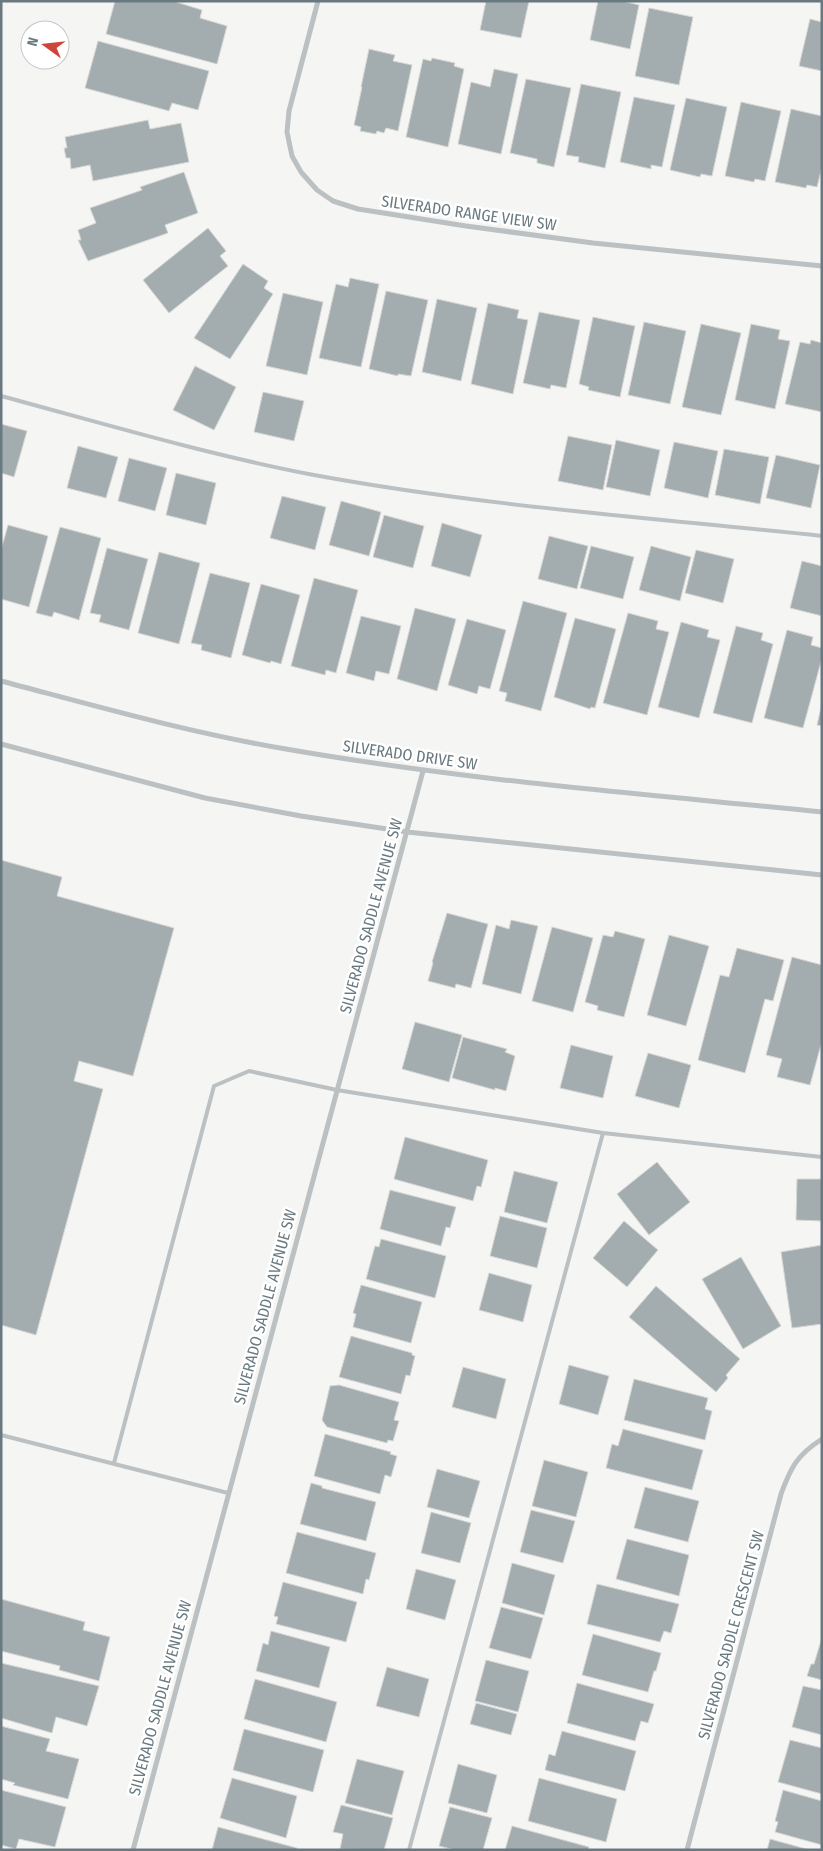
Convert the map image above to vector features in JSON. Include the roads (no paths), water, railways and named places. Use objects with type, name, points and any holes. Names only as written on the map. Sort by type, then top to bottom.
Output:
[{"type":"street","name":"SILVERADO RANGE VIEW SW","points":[[318,1],[289,111],[287,132],[292,156],[301,172],[316,190],[333,201],[358,209],[476,228],[593,243],[822,266]]},
{"type":"street","name":"SILVERADO DRIVE SW","points":[[1,681],[166,725],[285,749],[423,771],[822,812]]},
{"type":"street","points":[[1,744],[205,798],[301,816],[407,832],[822,875]]},
{"type":"street","name":"SILVERADO SADDLE AVENUE SW","points":[[133,1850],[423,771]]},
{"type":"street","name":"SILVERADO SADDLE CRESCENT SW","points":[[687,1850],[781,1494],[790,1470],[807,1449],[822,1439]]},
{"type":"lane","points":[[1,396],[214,453],[314,475],[467,498],[822,536]]},
{"type":"lane","points":[[114,1462],[214,1086],[248,1071],[337,1090],[603,1133],[822,1156]]},
{"type":"lane","points":[[409,1850],[603,1133]]},
{"type":"lane","points":[[1,1435],[114,1462],[228,1493]]}]
